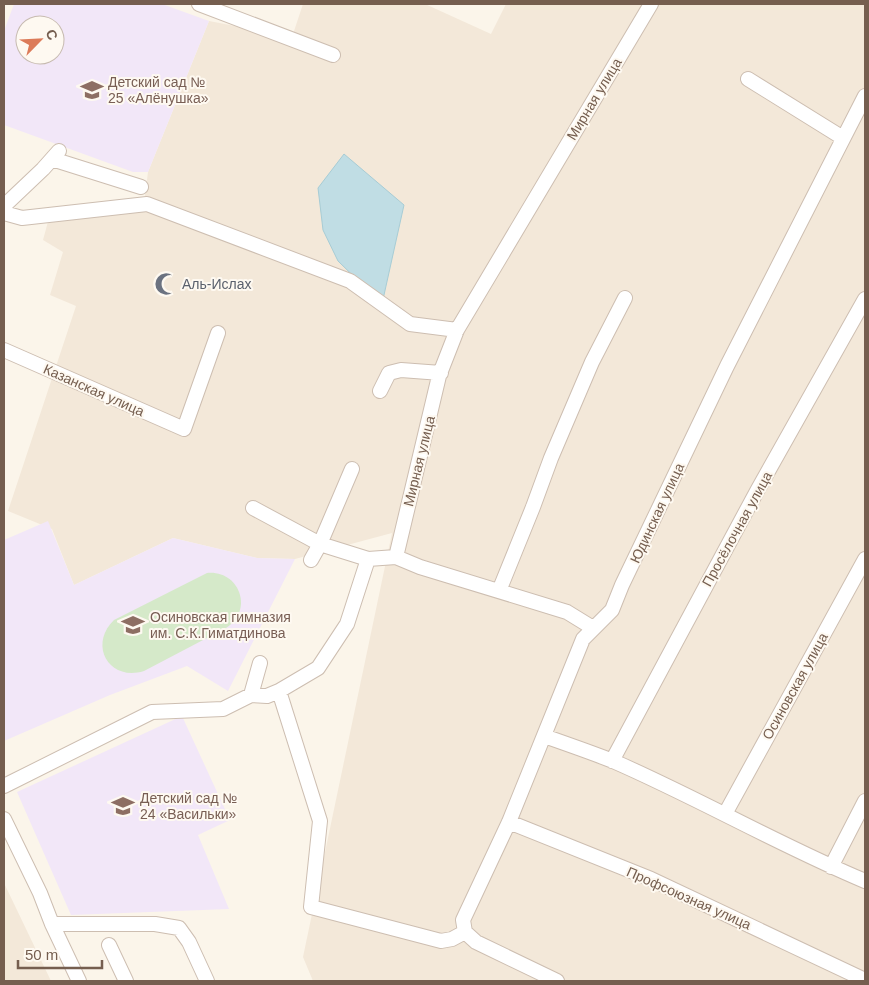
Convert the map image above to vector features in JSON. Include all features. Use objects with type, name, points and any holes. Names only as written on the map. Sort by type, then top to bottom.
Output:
[{"type":"street","points":[[199,4],[333,55]]},
{"type":"street","name":"Мирная улица","points":[[396,557],[440,373],[457,330],[651,4]]},
{"type":"street","points":[[748,79],[843,138]]},
{"type":"street","name":"Юдинская улица","points":[[465,932],[464,920],[509,822],[583,639],[612,610],[626,576],[726,366],[865,96]]},
{"type":"street","points":[[4,206],[55,155],[141,187]]},
{"type":"street","points":[[4,213],[22,218],[147,204],[350,281],[410,324],[457,330]]},
{"type":"street","points":[[499,591],[551,458],[588,371],[625,298]]},
{"type":"street","name":"Просёлочная улица","points":[[612,761],[757,491],[865,299]]},
{"type":"street","name":"Казанская улица","points":[[4,350],[184,430],[218,333]]},
{"type":"street","points":[[380,391],[389,373],[401,370],[440,373]]},
{"type":"street","points":[[311,560],[320,544],[352,469]]},
{"type":"street","points":[[253,508],[320,544],[368,559],[396,557],[420,567],[567,612],[593,628]]},
{"type":"street","points":[[4,786],[152,712],[223,709],[251,695],[267,696],[279,691],[318,668],[347,624],[368,559]]},
{"type":"street","name":"Осиновская улица","points":[[725,814],[865,559]]},
{"type":"street","points":[[251,695],[260,663]]},
{"type":"street","points":[[279,691],[320,821],[311,906],[441,942],[465,932],[476,942],[557,981]]},
{"type":"street","points":[[544,736],[612,761],[725,814],[831,867],[865,881]]},
{"type":"street","points":[[831,867],[865,800]]},
{"type":"street","points":[[4,819],[40,893],[52,924],[79,981]]},
{"type":"street","name":"Профсоюзная улица","points":[[509,822],[651,880],[865,980]]},
{"type":"street","points":[[52,924],[155,924],[179,928],[189,942],[207,981]]},
{"type":"street","points":[[109,945],[126,981]]},
{"type":"shaded area","name":"Детский сад № 25 «Алёнушка»","points":[[14,4],[162,4],[209,21],[148,172],[133,172],[4,125],[4,31]]},
{"type":"shaded area","points":[[303,4],[425,4],[491,34],[506,4],[865,4],[865,981],[313,981],[303,957],[392,533],[295,559],[257,558],[173,538],[74,585],[52,529],[8,511],[76,306],[50,295],[63,252],[43,240],[49,218],[143,211],[148,172],[209,21],[292,37]]},
{"type":"shaded area","name":"Осиновская гимназия им. С.К.Гиматдинова","points":[[48,521],[74,585],[173,538],[257,558],[295,559],[228,691],[187,666],[110,695],[4,741],[4,540]]},
{"type":"shaded area","name":"Детский сад № 24 «Васильки»","points":[[182,716],[230,820],[198,835],[229,909],[71,915],[17,792]]},
{"type":"shaded area","points":[[4,883],[51,981],[4,981]]},
{"type":"green space","points":[[207,573],[218,574],[228,578],[235,585],[241,602],[235,621],[226,628],[144,671],[132,673],[121,671],[112,666],[106,659],[103,650],[103,640],[106,630],[114,620]]},
{"type":"water","points":[[344,154],[404,205],[382,304],[338,261],[323,230],[318,188]]},
{"type":"place","name":"Детский сад № 25 «Алёнушка»","points":[[92,90]]},
{"type":"place","name":"Аль-Ислах","points":[[166,284]]},
{"type":"place","name":"Осиновская гимназия им. С.К.Гиматдинова","points":[[133,625]]},
{"type":"place","name":"Детский сад № 24 «Васильки»","points":[[123,806]]}]
